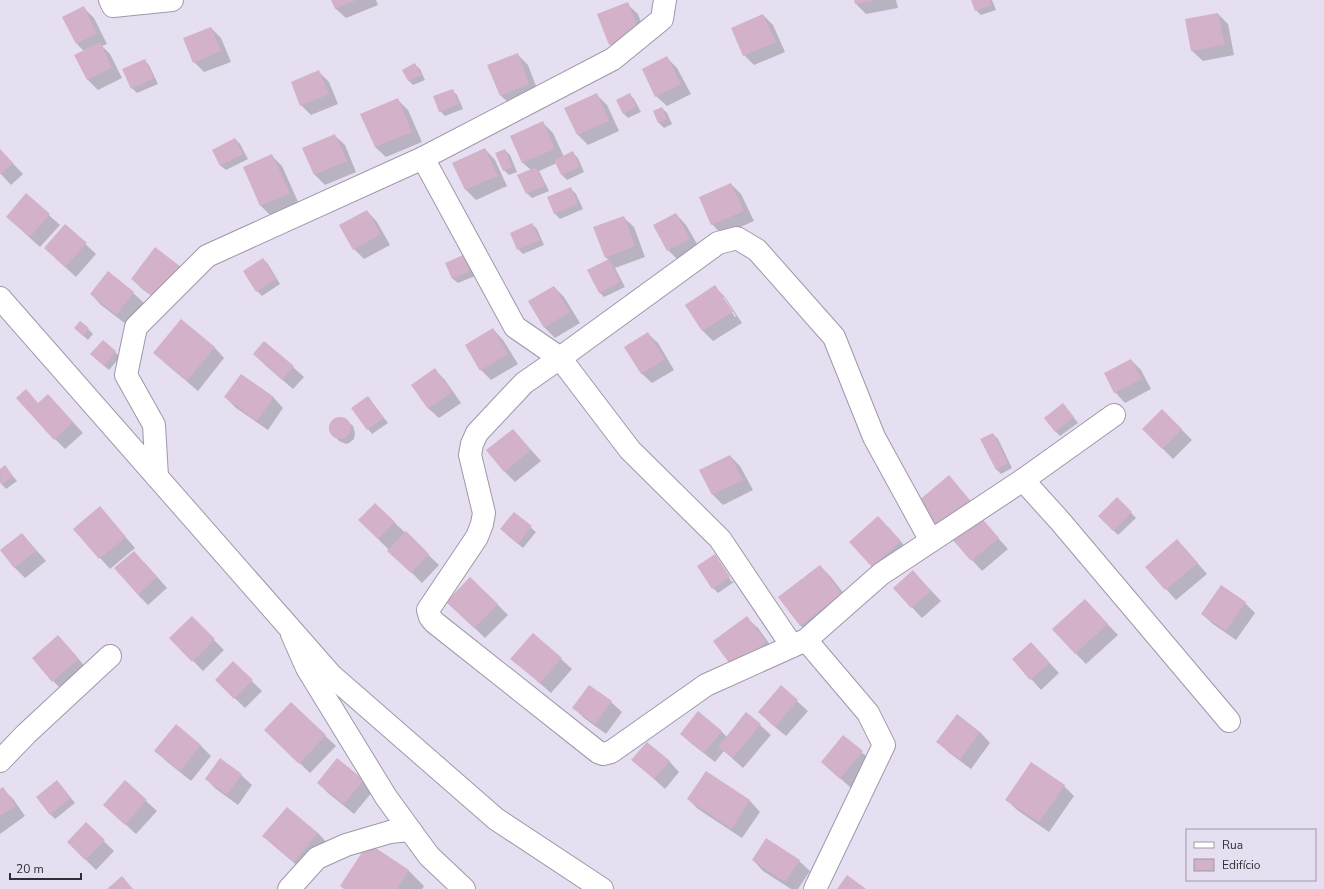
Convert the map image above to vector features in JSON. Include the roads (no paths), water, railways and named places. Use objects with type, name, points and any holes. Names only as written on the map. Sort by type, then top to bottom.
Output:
[{"type":"street","points":[[110,0],[112,6],[172,0]]},
{"type":"street","points":[[157,477],[154,426],[126,375],[136,327],[207,256],[423,158],[613,59],[662,19],[666,0]]},
{"type":"street","points":[[423,158],[515,327],[560,358],[630,450],[720,539],[799,643],[868,713],[884,745],[814,889]]},
{"type":"street","points":[[931,540],[874,437],[834,338],[757,250],[737,238],[718,243],[524,383],[478,433],[472,444],[470,455],[484,513],[482,524],[477,537],[428,610],[430,617],[434,622],[598,752],[604,754],[611,752],[706,685],[799,643],[881,574],[1023,480],[1114,415]]},
{"type":"street","points":[[0,298],[331,675],[496,819],[602,889]]},
{"type":"street","points":[[1023,480],[1060,521],[1229,721]]},
{"type":"street","points":[[288,625],[307,668],[386,797],[429,856],[464,889]]},
{"type":"street","points":[[0,761],[26,734],[110,656]]},
{"type":"street","points":[[289,889],[317,858],[346,845],[382,834],[410,830]]}]
